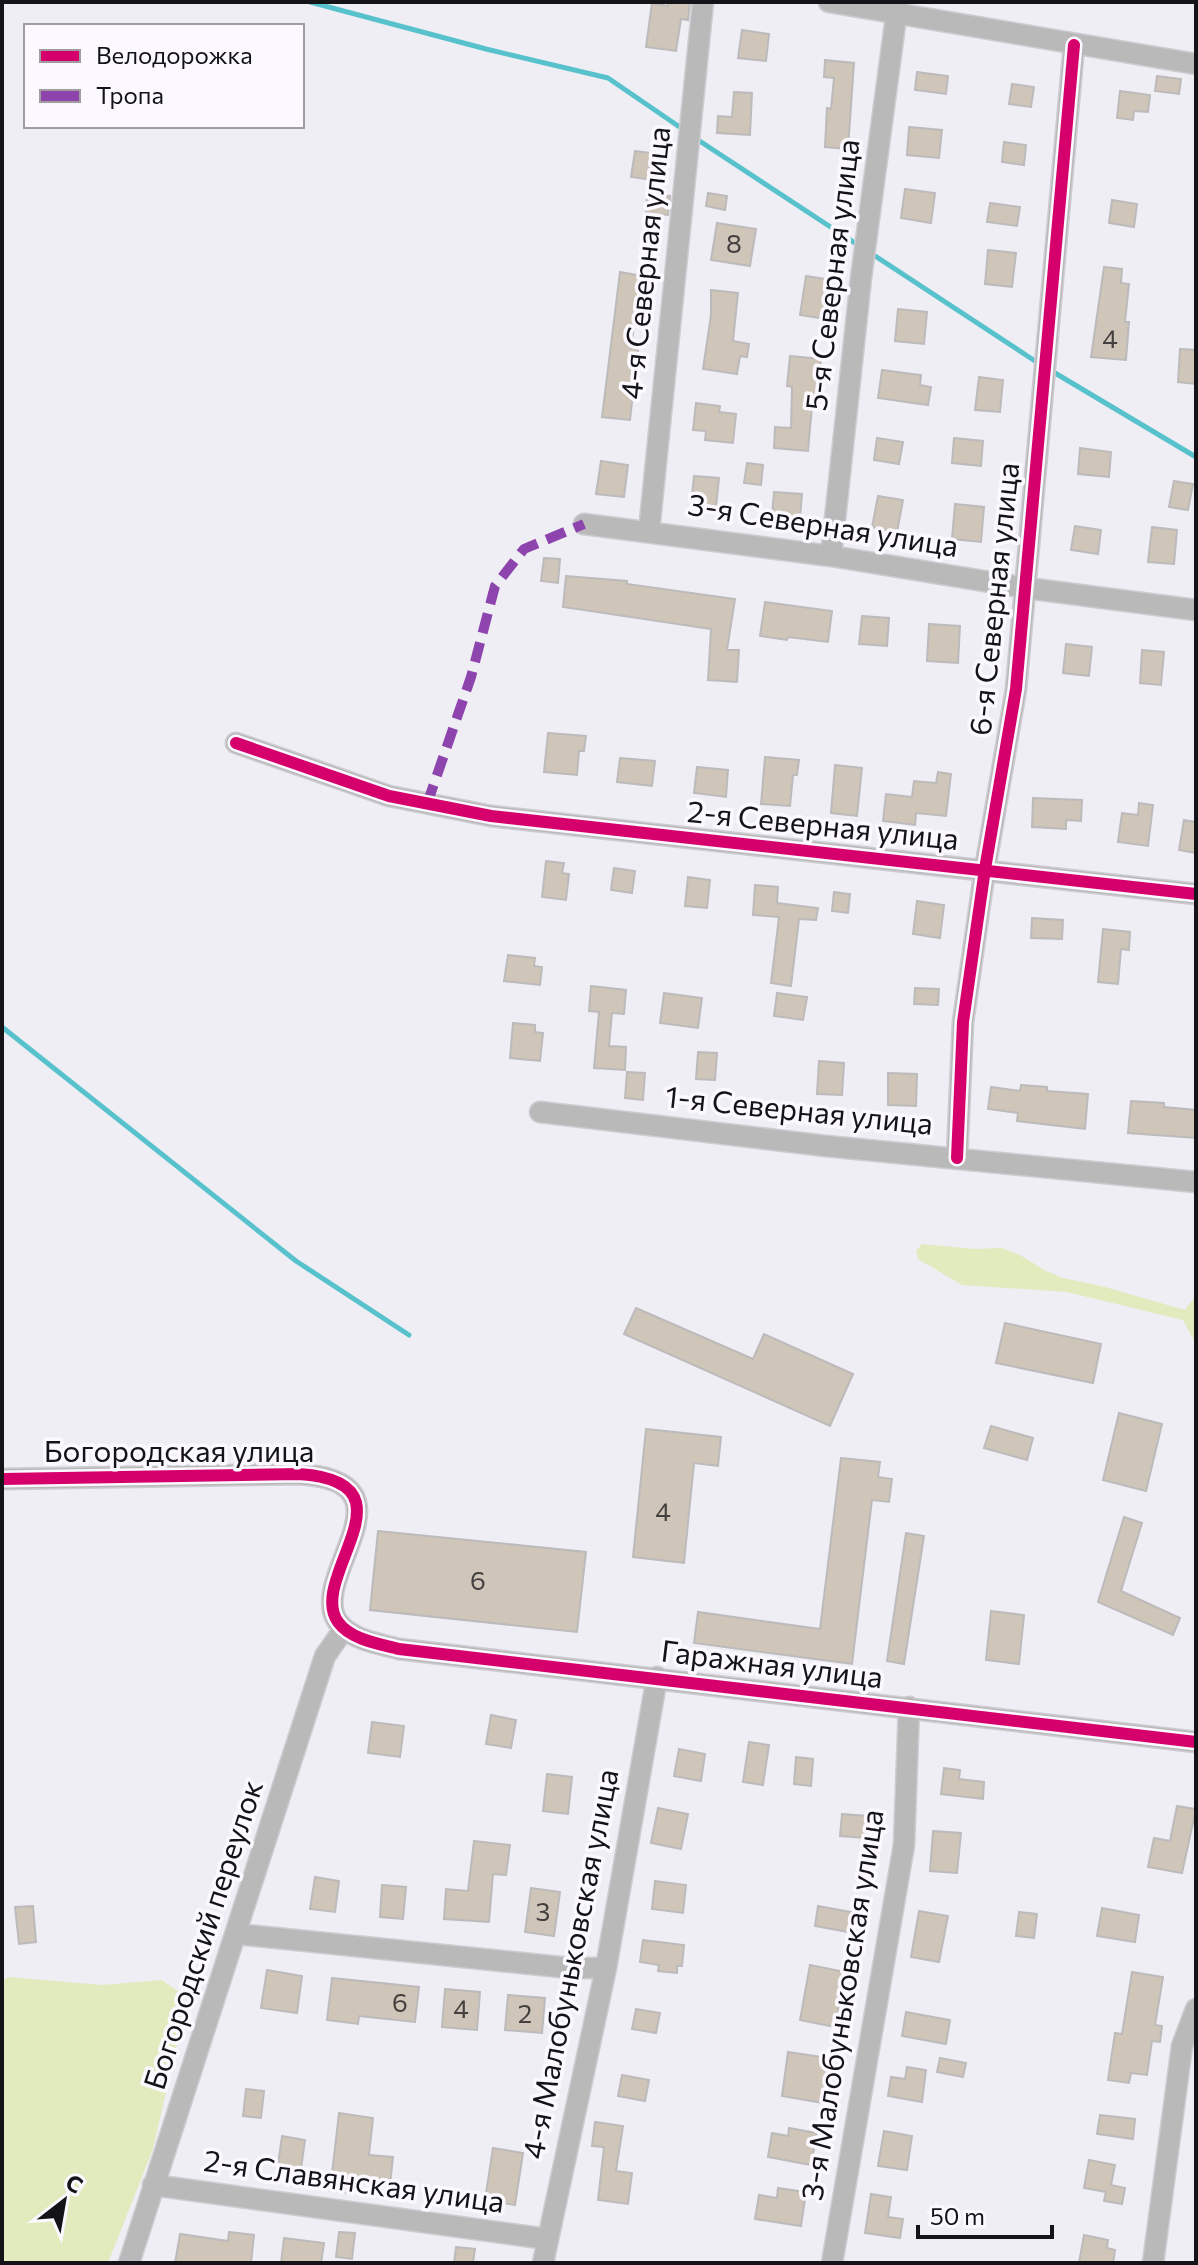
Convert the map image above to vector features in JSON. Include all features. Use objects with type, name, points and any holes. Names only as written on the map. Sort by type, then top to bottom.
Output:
[{"type":"street","name":"4-я Северная улица","points":[[649,531],[703,2]]},
{"type":"street","points":[[829,2],[898,8],[1074,45],[1196,64]]},
{"type":"street","name":"5-я Северная улица","points":[[831,556],[861,278],[898,8]]},
{"type":"street","name":"6-я Северная улица","points":[[957,1158],[963,1022],[1016,689],[1074,45]]},
{"type":"street","name":"3-я Северная улица","points":[[584,524],[831,556],[1026,588],[1196,610]]},
{"type":"street","name":"2-я Северная улица","points":[[236,743],[389,796],[491,816],[1196,894]]},
{"type":"street","name":"1-я Северная улица","points":[[540,1112],[826,1146],[1196,1182]]},
{"type":"street","name":"Богородская улица","points":[[2,1479],[326,1476],[348,1491],[357,1510],[331,1604],[336,1620],[344,1629]]},
{"type":"street","name":"Гаражная улица","points":[[344,1629],[378,1644],[399,1649],[1196,1742]]},
{"type":"street","name":"Богородский переулок","points":[[129,2263],[325,1656],[344,1629]]},
{"type":"street","name":"4-я Малобуньковская улица","points":[[543,2263],[606,1968],[657,1677]]},
{"type":"street","name":"3-я Малобуньковская улица","points":[[832,2263],[904,1845],[909,1707]]},
{"type":"street","points":[[237,1934],[570,1968],[606,1968]]},
{"type":"street","points":[[1153,2263],[1182,2046],[1196,2009]]},
{"type":"street","name":"2-я Славянская улица","points":[[153,2185],[547,2239]]},
{"type":"green space","points":[[922,1244],[1002,1248],[1063,1278],[1185,1310],[1196,1295],[1196,1344],[1183,1320],[1067,1292],[962,1285],[918,1259],[916,1251]]},
{"type":"green space","points":[[8,1977],[102,1985],[162,1980],[183,1995],[177,2044],[153,2149],[108,2263],[2,2263],[2,1982]]},
{"type":"building","points":[[668,2],[690,2],[688,20],[681,19],[676,51],[646,47],[652,3],[668,6]]},
{"type":"building","points":[[742,30],[769,34],[766,61],[738,58]]},
{"type":"building","points":[[825,60],[854,63],[848,149],[825,147],[827,108],[831,109],[834,78],[824,77]]},
{"type":"building","points":[[917,72],[948,76],[946,94],[915,90]]},
{"type":"building","points":[[1157,76],[1181,79],[1179,94],[1155,91]]},
{"type":"building","points":[[1012,84],[1034,87],[1031,107],[1009,104]]},
{"type":"building","points":[[1120,91],[1150,95],[1148,112],[1134,111],[1133,120],[1117,118]]},
{"type":"building","points":[[734,92],[752,93],[750,135],[717,133],[718,116],[732,117]]},
{"type":"building","points":[[909,127],[942,130],[939,158],[907,155]]},
{"type":"building","points":[[1004,142],[1026,145],[1024,165],[1002,162]]},
{"type":"building","points":[[635,151],[651,153],[650,160],[663,162],[660,181],[631,177]]},
{"type":"building","points":[[905,189],[935,193],[931,223],[901,218]]},
{"type":"building","points":[[708,193],[727,196],[725,210],[706,206]]},
{"type":"building","points":[[647,194],[670,196],[668,215],[646,213]]},
{"type":"building","points":[[1112,200],[1137,204],[1134,227],[1109,223]]},
{"type":"building","points":[[990,203],[1020,207],[1017,226],[987,222]]},
{"type":"building","points":[[717,223],[756,229],[750,266],[711,260]]},
{"type":"building","points":[[988,250],[1016,253],[1012,287],[985,284]]},
{"type":"building","points":[[1104,267],[1122,269],[1121,283],[1129,284],[1125,322],[1129,322],[1126,360],[1091,357]]},
{"type":"building","points":[[620,272],[649,277],[644,311],[636,310],[631,348],[638,349],[630,420],[602,417]]},
{"type":"building","points":[[806,276],[832,280],[826,319],[800,315]]},
{"type":"building","points":[[711,290],[738,293],[733,341],[749,344],[747,357],[740,356],[737,374],[703,369],[711,315]]},
{"type":"building","points":[[898,309],[927,312],[924,344],[895,341]]},
{"type":"building","points":[[1180,349],[1196,350],[1196,384],[1178,382]]},
{"type":"building","points":[[790,356],[821,359],[818,395],[813,395],[808,451],[774,448],[775,427],[791,428],[792,387],[787,386]]},
{"type":"building","points":[[882,370],[921,375],[920,385],[931,387],[928,405],[878,398]]},
{"type":"building","points":[[979,377],[1003,380],[1000,412],[975,410]]},
{"type":"building","points":[[696,403],[720,406],[719,412],[736,414],[733,443],[705,440],[706,431],[693,430]]},
{"type":"building","points":[[877,438],[903,442],[899,464],[874,460]]},
{"type":"building","points":[[954,438],[983,441],[981,466],[952,463]]},
{"type":"building","points":[[1080,448],[1111,452],[1109,477],[1078,474]]},
{"type":"building","points":[[601,461],[628,465],[624,497],[596,494]]},
{"type":"building","points":[[747,463],[763,465],[761,485],[744,483]]},
{"type":"building","points":[[694,476],[719,478],[716,507],[691,505]]},
{"type":"building","points":[[1174,481],[1193,484],[1188,510],[1169,507]]},
{"type":"building","points":[[774,492],[802,494],[800,518],[772,515]]},
{"type":"building","points":[[878,496],[903,500],[897,532],[872,527]]},
{"type":"building","points":[[955,504],[984,507],[981,542],[952,539]]},
{"type":"building","points":[[1075,526],[1101,530],[1098,554],[1071,550]]},
{"type":"building","points":[[1152,527],[1177,530],[1174,564],[1148,562]]},
{"type":"building","points":[[544,558],[560,559],[558,583],[541,581]]},
{"type":"building","points":[[566,576],[627,581],[627,584],[735,599],[727,650],[739,650],[737,682],[708,680],[711,629],[563,607]]},
{"type":"building","points":[[765,602],[832,611],[828,642],[760,636]]},
{"type":"building","points":[[862,616],[889,618],[887,646],[859,644]]},
{"type":"building","points":[[929,624],[960,626],[958,663],[927,661]]},
{"type":"building","points":[[1066,644],[1092,647],[1089,676],[1063,673]]},
{"type":"building","points":[[1142,650],[1164,652],[1161,685],[1140,683]]},
{"type":"building","points":[[548,733],[586,736],[584,751],[579,751],[577,775],[544,772]]},
{"type":"building","points":[[765,757],[799,760],[797,775],[793,775],[790,806],[761,804]]},
{"type":"building","points":[[620,758],[655,761],[652,786],[617,782]]},
{"type":"building","points":[[835,765],[862,768],[857,816],[831,813]]},
{"type":"building","points":[[697,767],[728,770],[726,797],[694,793]]},
{"type":"building","points":[[938,772],[951,774],[946,816],[916,813],[915,825],[883,821],[886,794],[912,797],[914,781],[936,783]]},
{"type":"building","points":[[1033,798],[1082,800],[1081,821],[1066,820],[1066,829],[1032,827]]},
{"type":"building","points":[[1139,803],[1153,805],[1148,846],[1118,842],[1122,813],[1138,815]]},
{"type":"building","points":[[1184,820],[1196,822],[1196,853],[1179,850]]},
{"type":"building","points":[[546,861],[564,863],[562,873],[569,874],[566,900],[542,897]]},
{"type":"building","points":[[614,868],[635,871],[632,893],[611,890]]},
{"type":"building","points":[[688,877],[710,880],[707,908],[685,906]]},
{"type":"building","points":[[755,885],[778,887],[777,903],[818,908],[816,920],[799,919],[791,986],[771,983],[779,917],[753,915]]},
{"type":"building","points":[[834,892],[850,894],[848,913],[832,911]]},
{"type":"building","points":[[917,901],[944,905],[940,938],[913,934]]},
{"type":"building","points":[[1032,918],[1063,920],[1062,939],[1031,938]]},
{"type":"building","points":[[1103,929],[1130,932],[1129,950],[1121,949],[1118,984],[1098,982]]},
{"type":"building","points":[[508,955],[535,958],[534,966],[542,967],[540,985],[504,981]]},
{"type":"building","points":[[591,986],[626,990],[624,1014],[612,1013],[609,1046],[626,1047],[625,1070],[594,1068],[599,1012],[589,1011]]},
{"type":"building","points":[[915,988],[939,989],[938,1005],[914,1004]]},
{"type":"building","points":[[664,993],[702,998],[698,1028],[660,1023]]},
{"type":"building","points":[[777,993],[807,997],[803,1020],[774,1016]]},
{"type":"building","points":[[513,1023],[535,1025],[535,1032],[543,1033],[540,1061],[510,1058]]},
{"type":"building","points":[[698,1052],[717,1053],[715,1080],[696,1079]]},
{"type":"building","points":[[819,1061],[844,1063],[842,1095],[817,1094]]},
{"type":"building","points":[[627,1072],[645,1073],[643,1100],[625,1098]]},
{"type":"building","points":[[888,1073],[917,1074],[916,1106],[888,1105]]},
{"type":"building","points":[[1021,1085],[1047,1087],[1047,1091],[1088,1094],[1085,1129],[1017,1121],[1018,1113],[988,1109],[991,1087],[1020,1091]]},
{"type":"building","points":[[1131,1101],[1164,1103],[1164,1107],[1196,1110],[1196,1138],[1128,1133]]},
{"type":"building","points":[[636,1308],[753,1359],[764,1334],[853,1374],[830,1426],[624,1334]]},
{"type":"building","points":[[1005,1323],[1101,1344],[1093,1383],[996,1363]]},
{"type":"building","points":[[1119,1413],[1162,1424],[1146,1491],[1103,1480]]},
{"type":"building","points":[[991,1426],[1033,1438],[1027,1460],[984,1448]]},
{"type":"building","points":[[646,1429],[721,1437],[718,1466],[694,1463],[684,1563],[633,1557]]},
{"type":"building","points":[[841,1458],[880,1462],[878,1477],[892,1479],[889,1502],[872,1500],[852,1664],[694,1643],[698,1612],[820,1629]]},
{"type":"building","points":[[1124,1517],[1142,1523],[1121,1591],[1180,1618],[1173,1635],[1098,1602]]},
{"type":"building","points":[[378,1531],[586,1552],[577,1632],[370,1610]]},
{"type":"building","points":[[906,1533],[924,1536],[904,1664],[887,1661]]},
{"type":"building","points":[[991,1611],[1024,1615],[1019,1664],[986,1660]]},
{"type":"building","points":[[491,1715],[516,1720],[511,1748],[486,1744]]},
{"type":"building","points":[[372,1722],[404,1726],[400,1757],[368,1753]]},
{"type":"building","points":[[749,1742],[769,1745],[763,1785],[743,1782]]},
{"type":"building","points":[[679,1749],[705,1754],[701,1781],[674,1776]]},
{"type":"building","points":[[796,1757],[813,1759],[811,1786],[794,1784]]},
{"type":"building","points":[[944,1768],[960,1770],[959,1779],[984,1782],[983,1799],[941,1794]]},
{"type":"building","points":[[547,1774],[572,1777],[568,1814],[543,1811]]},
{"type":"building","points":[[1177,1806],[1196,1809],[1182,1873],[1148,1867],[1154,1838],[1170,1841]]},
{"type":"building","points":[[658,1808],[688,1814],[681,1849],[651,1843]]},
{"type":"building","points":[[842,1814],[868,1816],[866,1838],[840,1836]]},
{"type":"building","points":[[933,1831],[961,1833],[957,1873],[930,1871]]},
{"type":"building","points":[[474,1841],[510,1845],[506,1875],[493,1874],[489,1922],[444,1919],[446,1889],[468,1891]]},
{"type":"building","points":[[315,1877],[339,1881],[335,1912],[310,1909]]},
{"type":"building","points":[[655,1881],[686,1885],[683,1913],[652,1909]]},
{"type":"building","points":[[382,1885],[406,1887],[403,1919],[380,1917]]},
{"type":"building","points":[[531,1888],[560,1892],[554,1936],[525,1932]]},
{"type":"building","points":[[33,1906],[36,1942],[19,1944],[15,1907]]},
{"type":"building","points":[[818,1906],[851,1912],[848,1932],[815,1926]]},
{"type":"building","points":[[1102,1908],[1139,1915],[1135,1942],[1097,1936]]},
{"type":"building","points":[[919,1911],[948,1916],[939,1962],[911,1957]]},
{"type":"building","points":[[1019,1912],[1037,1914],[1034,1938],[1016,1936]]},
{"type":"building","points":[[643,1940],[684,1945],[682,1966],[677,1966],[677,1973],[658,1971],[659,1965],[640,1962]]},
{"type":"building","points":[[810,1965],[845,1972],[835,2027],[800,2020]]},
{"type":"building","points":[[267,1970],[302,1976],[297,2013],[261,2008]]},
{"type":"building","points":[[1132,1972],[1163,1977],[1155,2025],[1162,2026],[1160,2042],[1152,2041],[1147,2075],[1131,2073],[1129,2083],[1108,2080],[1115,2033],[1122,2034]]},
{"type":"building","points":[[332,1978],[419,1987],[415,2022],[359,2016],[358,2024],[327,2020]]},
{"type":"building","points":[[445,1989],[480,1992],[477,2030],[442,2027]]},
{"type":"building","points":[[508,1995],[545,1998],[542,2033],[505,2030]]},
{"type":"building","points":[[636,2009],[660,2013],[656,2033],[632,2029]]},
{"type":"building","points":[[906,2012],[950,2020],[946,2044],[902,2036]]},
{"type":"building","points":[[788,2052],[829,2058],[823,2103],[782,2096]]},
{"type":"building","points":[[940,2058],[966,2063],[963,2077],[937,2072]]},
{"type":"building","points":[[907,2067],[926,2070],[922,2102],[888,2096],[891,2077],[905,2079]]},
{"type":"building","points":[[622,2075],[649,2080],[645,2101],[618,2096]]},
{"type":"building","points":[[246,2089],[264,2091],[261,2118],[243,2116]]},
{"type":"building","points":[[339,2113],[373,2118],[369,2155],[393,2157],[390,2185],[349,2181],[348,2193],[330,2191]]},
{"type":"building","points":[[1100,2115],[1135,2119],[1133,2139],[1097,2134]]},
{"type":"building","points":[[595,2122],[623,2126],[616,2171],[632,2173],[628,2204],[598,2200],[604,2147],[592,2146]]},
{"type":"building","points":[[789,2128],[817,2133],[811,2165],[768,2157],[772,2133],[788,2136]]},
{"type":"building","points":[[884,2131],[912,2136],[907,2170],[878,2166]]},
{"type":"building","points":[[282,2136],[305,2140],[300,2176],[277,2172]]},
{"type":"building","points":[[493,2148],[523,2153],[515,2205],[485,2200]]},
{"type":"building","points":[[1089,2160],[1115,2165],[1111,2185],[1125,2188],[1122,2204],[1104,2201],[1106,2192],[1084,2188]]},
{"type":"building","points":[[778,2188],[806,2192],[801,2226],[755,2219],[759,2195],[777,2198]]},
{"type":"building","points":[[871,2194],[891,2197],[888,2217],[903,2219],[900,2238],[865,2233]]},
{"type":"building","points":[[229,2232],[254,2235],[251,2263],[175,2263],[180,2234],[228,2241]]},
{"type":"building","points":[[339,2232],[355,2233],[352,2259],[336,2257]]},
{"type":"building","points":[[1084,2235],[1108,2240],[1107,2248],[1115,2250],[1113,2263],[1079,2263]]},
{"type":"building","points":[[284,2238],[324,2243],[321,2263],[281,2263]]},
{"type":"building","points":[[456,2247],[475,2249],[473,2263],[454,2263]]},
{"type":"waterway","points":[[310,2],[608,78],[684,130]]},
{"type":"waterway","points":[[695,138],[861,247]]},
{"type":"waterway","points":[[869,252],[1038,363]]},
{"type":"waterway","points":[[1050,370],[1196,457]]},
{"type":"waterway","points":[[2,1027],[296,1261],[409,1335]]},
{"type":"marked path","points":[[427,804],[471,677],[495,586],[524,549],[584,524]]},
{"type":"cycle path","points":[[957,1158],[963,1022],[1016,689],[1074,45]]},
{"type":"cycle path","points":[[236,743],[389,796],[491,816],[1196,894]]},
{"type":"cycle path","points":[[2,1479],[299,1474],[335,1481],[352,1494],[357,1513],[332,1603],[338,1622],[358,1637],[399,1649],[1196,1742]]}]
